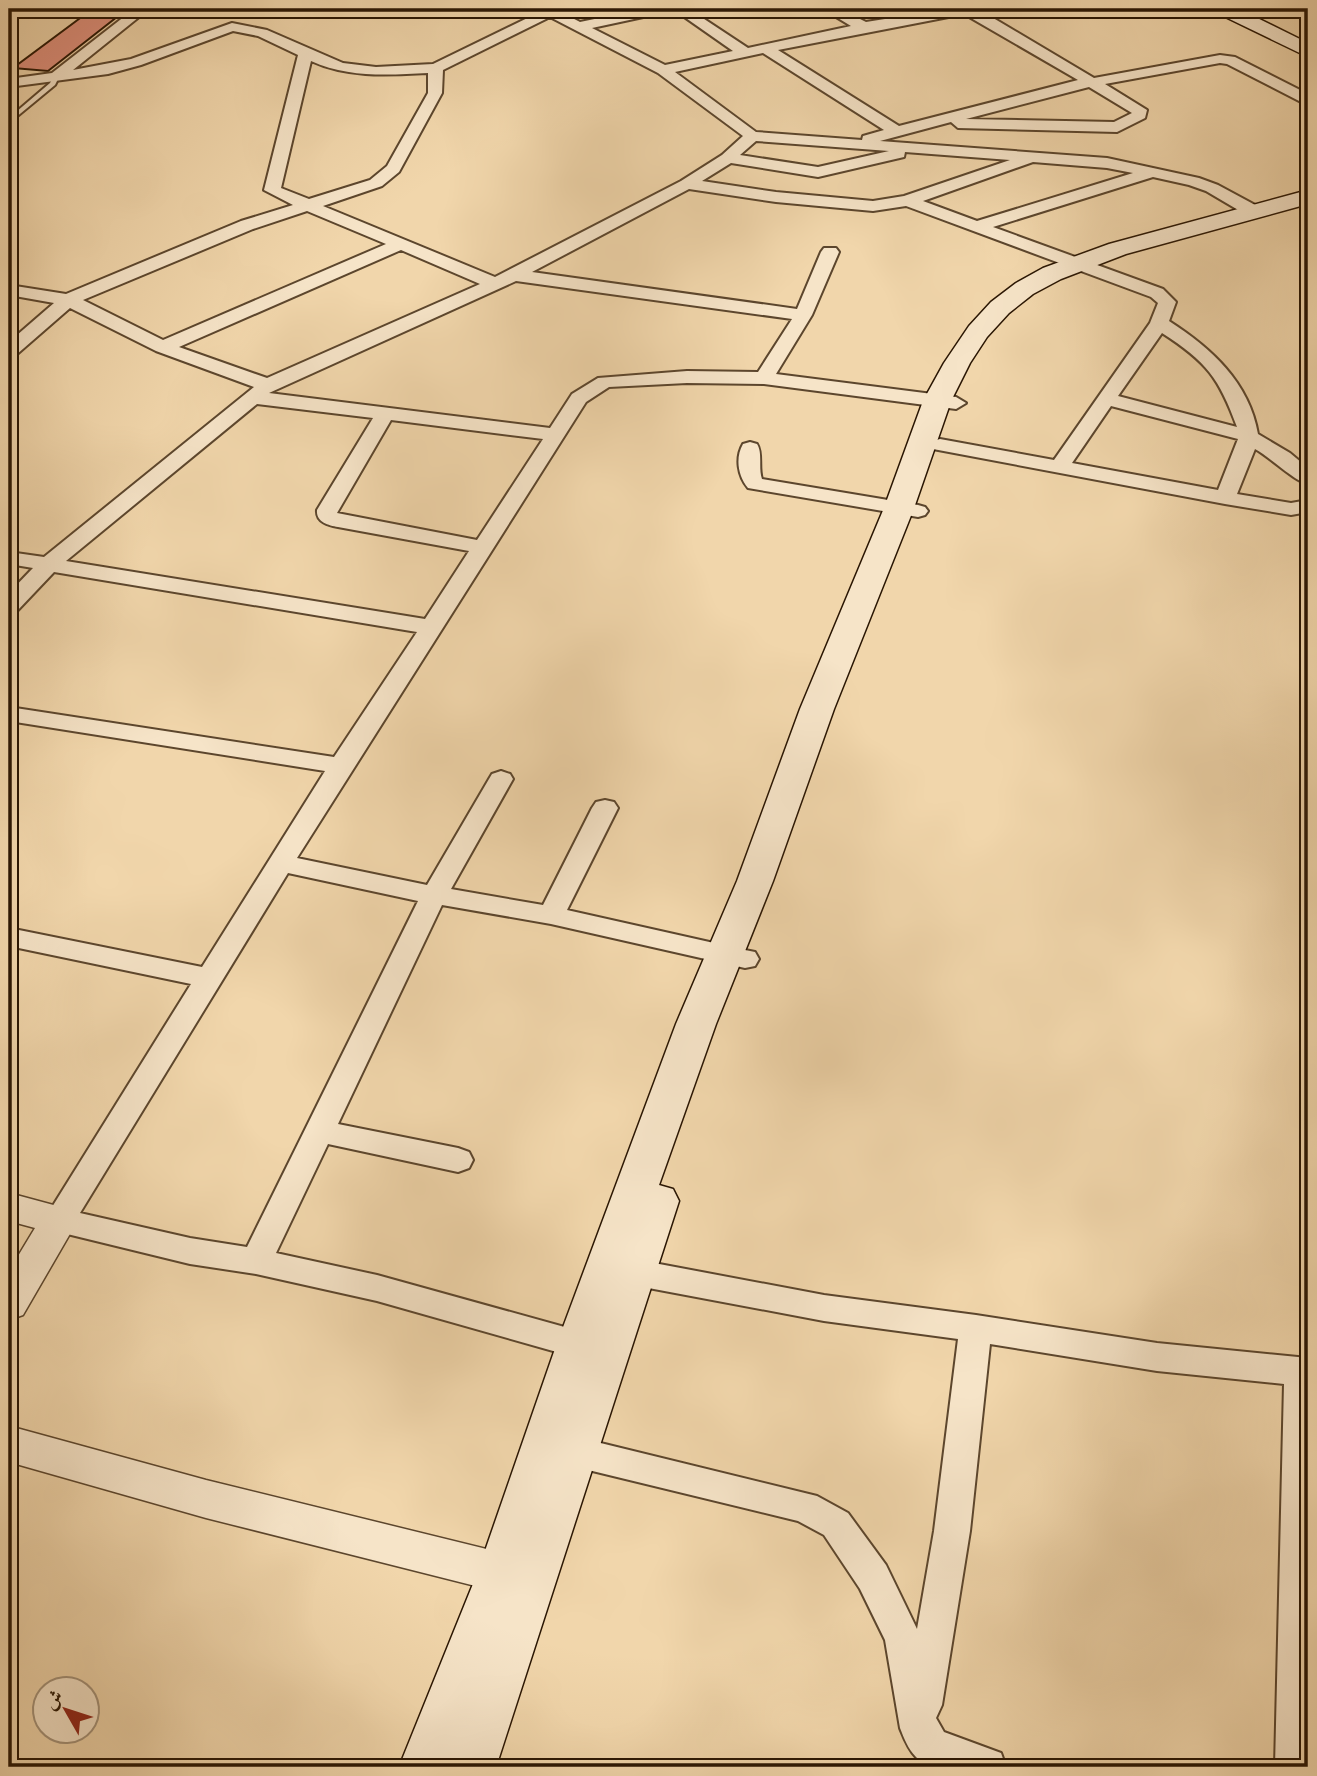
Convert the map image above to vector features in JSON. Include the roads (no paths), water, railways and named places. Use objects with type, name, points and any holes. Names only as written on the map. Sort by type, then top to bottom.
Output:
[{"type":"main road","points":[[1224,9],[1308,51]]},
{"type":"main road","points":[[468,1767],[517,1577],[594,1349],[623,1270],[661,1194],[734,957],[771,883],[827,710],[909,509],[946,402],[986,342],[1028,296],[1051,282],[1069,266],[1251,210],[1308,197]]},
{"type":"main road","points":[[909,509],[940,445],[946,402]]},
{"type":"main road","points":[[426,1767],[576,1452],[594,1349]]},
{"type":"street","points":[[56,77],[142,9]]},
{"type":"street","points":[[580,26],[662,9]]},
{"type":"street","points":[[680,9],[745,52]]},
{"type":"street","points":[[830,9],[864,27]]},
{"type":"street","points":[[663,70],[864,27],[969,9],[1094,82],[1139,110],[1140,115],[1136,120],[1110,128],[934,121]]},
{"type":"street","points":[[9,83],[103,71],[136,62],[232,27],[262,33],[325,62],[355,69],[436,68],[548,10],[663,70],[752,136],[1107,163],[1154,172],[1212,188],[1251,210]]},
{"type":"street","points":[[765,48],[896,131]]},
{"type":"street","points":[[247,225],[272,190],[305,54]]},
{"type":"street","points":[[853,144],[1094,82],[1224,59],[1305,96]]},
{"type":"street","points":[[9,351],[68,300],[247,225],[376,183],[393,169],[435,93],[436,68]]},
{"type":"street","points":[[9,606],[49,564],[268,385],[514,275],[687,184],[728,158],[752,136]]},
{"type":"street","points":[[776,197],[792,170],[799,141]]},
{"type":"street","points":[[728,158],[792,170],[829,172],[916,149]]},
{"type":"street","points":[[687,184],[776,197],[873,206],[908,201],[1031,158]]},
{"type":"street","points":[[975,227],[1154,172]]},
{"type":"street","points":[[272,190],[494,283]]},
{"type":"street","points":[[908,201],[1069,266],[1164,297],[1167,307],[1158,323],[1061,466]]},
{"type":"street","points":[[163,347],[401,244]]},
{"type":"street","points":[[764,378],[803,315],[830,252]]},
{"type":"street","points":[[514,275],[803,315]]},
{"type":"street","points":[[9,290],[68,300],[163,347],[268,385]]},
{"type":"street","points":[[1158,323],[1187,341],[1213,365],[1234,390],[1244,412],[1248,436],[1225,498]]},
{"type":"street","points":[[9,1304],[341,766],[553,434],[579,398],[605,382],[687,377],[764,378],[946,402]]},
{"type":"street","points":[[251,397],[553,434]]},
{"type":"street","points":[[1106,399],[1248,436],[1283,457],[1308,478]]},
{"type":"street","points":[[386,412],[327,510],[327,516],[338,521],[481,547]]},
{"type":"street","points":[[940,445],[1291,509],[1308,506]]},
{"type":"street","points":[[750,448],[749,470],[751,481],[755,484],[909,509]]},
{"type":"street","points":[[9,558],[430,627]]},
{"type":"street","points":[[9,713],[341,766]]},
{"type":"street","points":[[256,1261],[434,895],[501,779]]},
{"type":"street","points":[[551,915],[605,808]]},
{"type":"street","points":[[280,863],[434,895],[551,915],[734,957]]},
{"type":"street","points":[[9,937],[209,978]]},
{"type":"street","points":[[318,1131],[458,1160]]},
{"type":"street","points":[[9,1207],[190,1251],[256,1261],[377,1289],[594,1349]]},
{"type":"street","points":[[623,1270],[824,1308],[976,1328],[1157,1357],[1305,1372],[1294,1767]]},
{"type":"street","points":[[919,1728],[952,1531],[976,1328]]},
{"type":"street","points":[[9,1444],[206,1499],[517,1577]]},
{"type":"street","points":[[576,1452],[805,1507],[836,1524],[873,1577],[902,1637],[919,1728],[930,1745],[947,1755],[987,1767]]},
{"type":"lane","points":[[9,121],[53,84],[56,77]]}]
